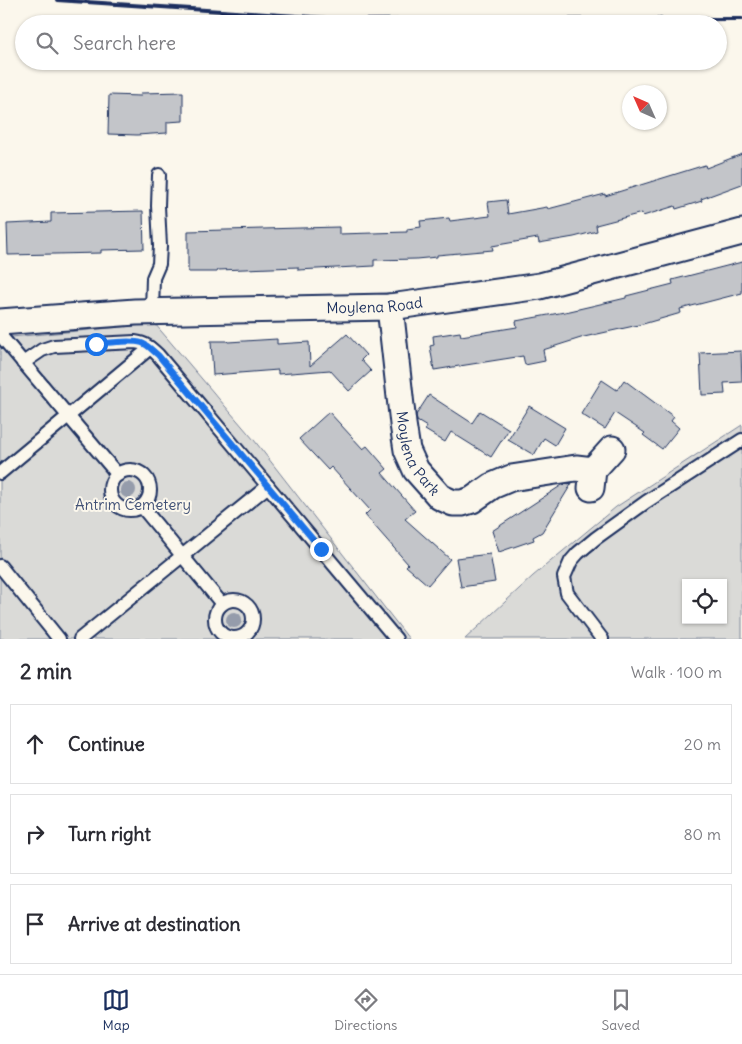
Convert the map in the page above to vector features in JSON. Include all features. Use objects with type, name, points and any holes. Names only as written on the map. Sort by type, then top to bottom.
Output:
[{"type":"street","name":"Moylena Road","points":[[0,322],[152,311],[390,307],[540,286],[742,232]]},
{"type":"street","name":"Moylena Park","points":[[390,307],[402,424],[408,450],[416,470],[440,497],[453,504],[462,503],[472,500],[492,486],[511,478],[576,468],[592,479],[612,449]]},
{"type":"lane","points":[[152,311],[153,278],[159,264],[160,246],[159,175]]},
{"type":"lane","points":[[0,335],[118,475]]},
{"type":"lane","points":[[23,363],[42,350],[54,346],[135,342],[142,343],[150,348],[158,355],[396,639]]},
{"type":"lane","points":[[0,473],[150,348]]},
{"type":"lane","points":[[602,639],[567,593],[564,577],[571,561],[590,543],[646,502],[742,440]]},
{"type":"lane","points":[[129,470],[141,473],[149,482],[150,496],[142,507],[130,510],[114,502],[111,485],[118,475],[129,470]]},
{"type":"lane","points":[[80,639],[268,486]]},
{"type":"lane","points":[[142,507],[222,604]]},
{"type":"lane","points":[[0,566],[59,639]]},
{"type":"lane","points":[[233,600],[239,601],[249,608],[252,613],[249,636],[229,638],[219,631],[215,620],[218,609],[222,604],[233,600]]},
{"type":"green space","name":"Antrim Cemetery","points":[[155,324],[254,440],[409,639],[0,639],[0,338]]},
{"type":"green space","points":[[742,425],[742,639],[465,639],[533,576],[616,507]]},
{"type":"building","points":[[183,92],[183,121],[167,122],[167,133],[108,134],[109,95],[141,96],[141,93]]},
{"type":"building","points":[[742,154],[742,184],[701,199],[702,201],[676,209],[675,206],[643,216],[642,213],[596,225],[597,231],[574,237],[539,243],[538,238],[492,246],[493,250],[437,255],[437,257],[374,260],[374,266],[298,270],[298,267],[188,272],[188,231],[339,227],[339,234],[407,232],[407,229],[421,227],[420,221],[449,218],[450,221],[490,216],[488,202],[506,200],[508,214],[547,207],[548,209],[605,194],[605,196],[705,165],[706,168]]},
{"type":"building","points":[[143,211],[144,249],[101,250],[101,253],[8,255],[7,224],[51,222],[51,213]]},
{"type":"building","points":[[742,262],[742,293],[680,309],[681,313],[643,324],[584,337],[543,350],[545,361],[525,365],[523,356],[434,370],[430,346],[434,345],[433,336],[460,332],[461,336],[517,327],[516,321],[626,298],[626,296],[673,284],[672,280]]},
{"type":"building","points":[[347,334],[366,355],[361,360],[371,371],[349,391],[330,370],[278,374],[278,370],[213,375],[211,341],[228,342],[277,339],[277,344],[309,342],[310,366]]},
{"type":"building","points":[[741,351],[742,382],[724,383],[725,394],[702,395],[700,353]]},
{"type":"building","points":[[602,380],[617,390],[624,380],[674,417],[671,421],[679,428],[662,449],[643,435],[645,433],[615,413],[605,429],[581,414]]},
{"type":"building","points":[[429,395],[472,423],[480,411],[509,429],[491,457],[451,432],[445,442],[425,430],[427,427],[417,421],[416,415]]},
{"type":"building","points":[[529,406],[565,428],[555,445],[544,438],[534,455],[508,440]]},
{"type":"building","points":[[329,412],[363,449],[367,446],[387,469],[382,473],[415,511],[405,519],[450,559],[428,585],[406,566],[408,564],[365,515],[370,510],[331,467],[328,470],[299,439]]},
{"type":"building","points":[[572,483],[542,532],[533,537],[534,540],[499,552],[492,531],[562,485]]},
{"type":"building","points":[[490,554],[495,582],[461,587],[456,558]]},
{"type":"railway","points":[[57,0],[281,15]]},
{"type":"railway","points":[[727,19],[742,19]]},
{"type":"route","points":[[96,344],[142,343],[158,355],[321,549]]}]
